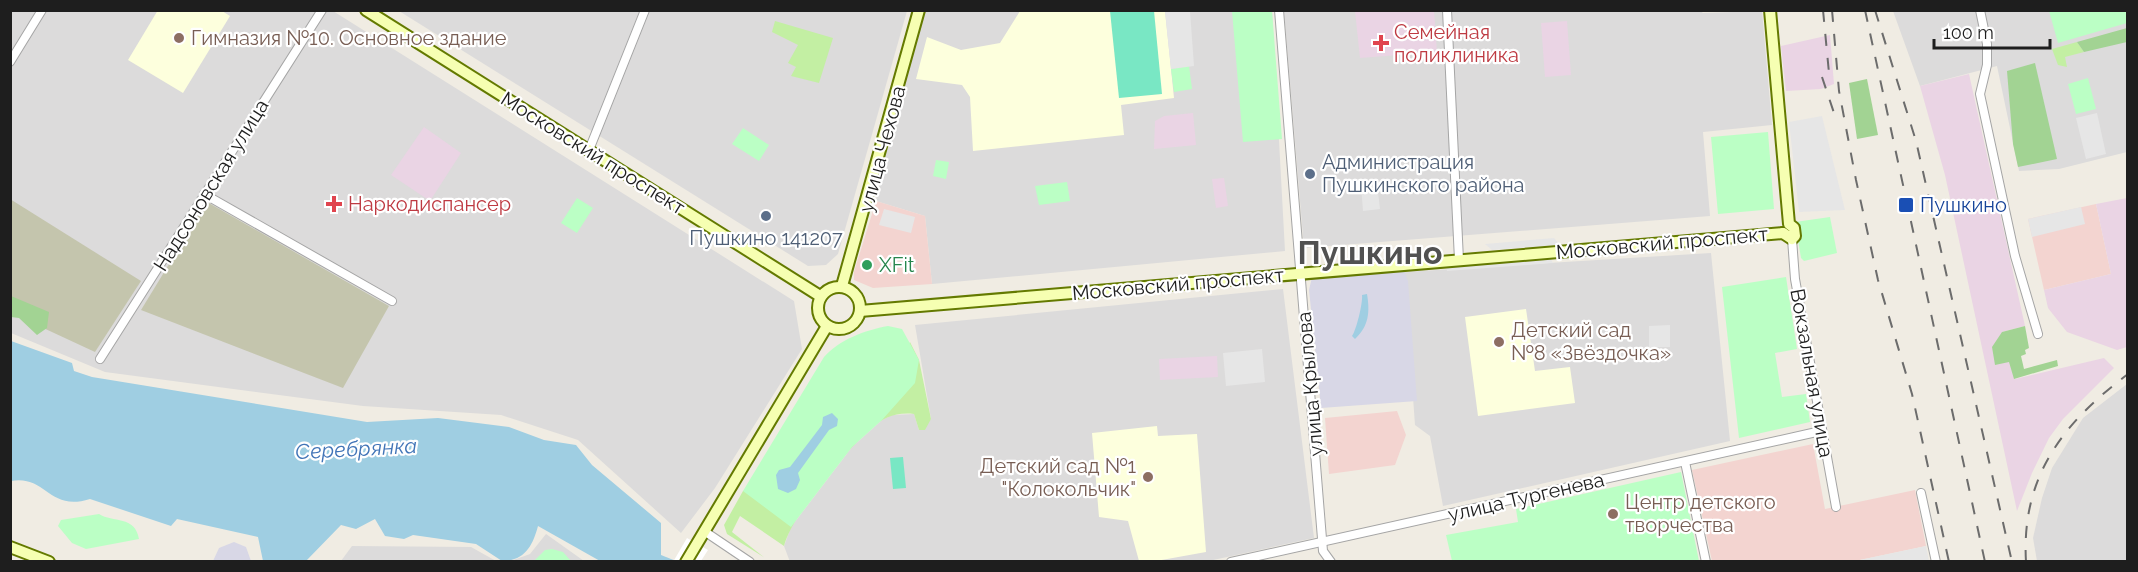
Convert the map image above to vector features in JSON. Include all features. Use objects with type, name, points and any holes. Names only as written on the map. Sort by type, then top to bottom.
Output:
[{"type":"main road","name":"Московский проспект","points":[[366,10],[820,296]]},
{"type":"main road","name":"улица Чехова","points":[[842,286],[919,10]]},
{"type":"main road","name":"Вокзальная улица","points":[[1770,10],[1788,232]]},
{"type":"main road","name":"Московский проспект","points":[[860,311],[1788,232]]},
{"type":"main road","points":[[842,286],[856,295],[860,311],[851,326],[844,329],[827,326],[818,313],[820,296],[826,290],[842,286]]},
{"type":"main road","points":[[686,561],[827,326]]},
{"type":"main road","points":[[10,548],[49,561]]},
{"type":"street","points":[[10,62],[42,10]]},
{"type":"street","name":"Надсоновская улица","points":[[100,359],[322,10]]},
{"type":"street","points":[[589,150],[645,10]]},
{"type":"street","name":"улица Крылова","points":[[1279,10],[1323,551],[1331,561]]},
{"type":"street","points":[[1447,10],[1459,260]]},
{"type":"street","points":[[1980,10],[1987,44],[1987,65],[1980,94],[2015,256],[2038,334]]},
{"type":"street","points":[[204,194],[392,301]]},
{"type":"street","name":"Вокзальная улица","points":[[1788,232],[1821,432],[1836,507]]},
{"type":"street","name":"улица Тургенева","points":[[1231,561],[1821,432]]},
{"type":"street","points":[[1685,462],[1706,561]]},
{"type":"street","points":[[1921,493],[1936,561]]},
{"type":"street","points":[[704,531],[750,561]]},
{"type":"shaded area","name":"Гимназия №10. Основное здание","points":[[158,10],[222,11],[230,16],[183,93],[128,60]]},
{"type":"shaded area","points":[[1699,10],[1703,13],[1762,11],[1772,125],[1703,132],[1710,216],[1304,248],[1284,11]]},
{"type":"shaded area","points":[[10,11],[333,11],[794,301],[802,349],[715,488],[681,533],[578,440],[501,415],[363,406],[105,372],[11,333]]},
{"type":"shaded area","points":[[399,11],[907,11],[838,254],[826,265],[808,266]]},
{"type":"shaded area","points":[[925,11],[1272,11],[1285,251],[932,284],[925,216],[876,201],[883,159]]},
{"type":"shaded area","points":[[1020,11],[1165,11],[1174,98],[1121,105],[1124,135],[973,151],[970,97],[962,85],[916,79],[927,37],[961,50],[1000,43]]},
{"type":"shaded area","points":[[1165,11],[1190,11],[1194,66],[1171,69]]},
{"type":"shaded area","points":[[1355,11],[1434,11],[1437,52],[1360,58]]},
{"type":"shaded area","points":[[1893,11],[2127,11],[2127,152],[2059,169],[2019,171],[1997,66],[1920,86]]},
{"type":"shaded area","points":[[1567,21],[1571,75],[1545,77],[1541,23]]},
{"type":"shaded area","points":[[1830,35],[1834,84],[1821,89],[1786,91],[1781,46]]},
{"type":"shaded area","points":[[1969,74],[2025,326],[2002,332],[2015,379],[2104,358],[2114,368],[2063,419],[2049,438],[2017,511],[1945,175],[1920,86]]},
{"type":"shaded area","points":[[1193,113],[1196,145],[1154,149],[1155,121],[1164,116]]},
{"type":"shaded area","points":[[2097,113],[2106,154],[2086,159],[2076,118]]},
{"type":"shaded area","points":[[1822,116],[1845,210],[1799,212],[1789,122]]},
{"type":"shaded area","points":[[424,127],[461,153],[430,201],[391,175]]},
{"type":"shaded area","points":[[1224,178],[1228,206],[1216,208],[1212,179]]},
{"type":"shaded area","points":[[1377,184],[1380,209],[1363,211],[1361,185]]},
{"type":"shaded area","points":[[2127,198],[2127,347],[2117,350],[2067,332],[2048,308],[2044,290],[2111,274],[2096,204]]},
{"type":"shaded area","points":[[10,199],[141,281],[95,352],[11,313]]},
{"type":"shaded area","points":[[876,201],[925,216],[932,284],[873,288],[854,280],[854,272]]},
{"type":"shaded area","points":[[207,202],[389,306],[343,388],[141,310]]},
{"type":"shaded area","points":[[2096,204],[2111,274],[2044,290],[2028,219]]},
{"type":"shaded area","points":[[2081,207],[2085,224],[2032,237],[2028,219]]},
{"type":"shaded area","points":[[884,209],[915,217],[911,233],[879,225]]},
{"type":"shaded area","points":[[1554,238],[1560,245],[1492,250],[1485,244]]},
{"type":"shaded area","points":[[1711,253],[1730,441],[1443,506],[1430,436],[1415,425],[1404,272]]},
{"type":"shaded area","points":[[1550,257],[1553,263],[1447,271],[1446,265]]},
{"type":"shaded area","points":[[1403,268],[1408,281],[1417,401],[1321,408],[1309,290],[1312,277]]},
{"type":"shaded area","points":[[1283,289],[1314,538],[1204,562],[790,562],[784,546],[791,527],[852,447],[882,420],[892,415],[914,414],[919,430],[931,419],[915,325]]},
{"type":"shaded area","name":"Детский сад №8 «Звёздочка»","points":[[1526,309],[1535,371],[1570,367],[1575,403],[1478,416],[1465,317]]},
{"type":"shaded area","points":[[1670,325],[1670,347],[1649,347],[1649,326]]},
{"type":"shaded area","points":[[1262,349],[1265,382],[1226,386],[1223,353]]},
{"type":"shaded area","points":[[1217,356],[1218,377],[1160,380],[1159,359]]},
{"type":"shaded area","points":[[2127,384],[2127,561],[2037,561],[2033,538],[2052,468],[2083,418]]},
{"type":"shaded area","points":[[1397,411],[1406,435],[1395,465],[1329,474],[1325,418]]},
{"type":"shaded area","name":"Детский сад №1 \"Колокольчик\"","points":[[1157,426],[1158,436],[1197,434],[1206,552],[1156,561],[1139,561],[1128,521],[1099,517],[1092,433]]},
{"type":"shaded area","points":[[1813,444],[1825,509],[1915,490],[1926,546],[1855,561],[1712,561],[1692,470]]},
{"type":"shaded area","points":[[546,534],[584,561],[508,562],[530,554]]},
{"type":"shaded area","points":[[234,542],[246,547],[251,561],[213,561],[219,548]]},
{"type":"shaded area","points":[[352,546],[471,547],[496,561],[341,561]]},
{"type":"shaded area","points":[[1926,546],[1929,561],[1855,561]]},
{"type":"green space","points":[[1110,11],[1154,11],[1162,94],[1119,98]]},
{"type":"green space","points":[[1232,11],[1272,11],[1282,139],[1243,142]]},
{"type":"green space","points":[[2049,11],[2126,11],[2127,23],[2058,43]]},
{"type":"green space","points":[[775,21],[833,38],[819,83],[791,76],[796,67],[788,63],[798,45],[772,32]]},
{"type":"green space","points":[[2127,28],[2127,42],[2084,52],[2077,42]]},
{"type":"green space","points":[[2077,42],[2084,52],[2065,57],[2067,67],[2058,65],[2052,49]]},
{"type":"green space","points":[[2035,63],[2057,159],[2018,167],[2013,144],[2007,71]]},
{"type":"green space","points":[[1189,66],[1192,89],[1174,92],[1171,69]]},
{"type":"green space","points":[[2088,78],[2096,109],[2076,114],[2068,84]]},
{"type":"green space","points":[[1867,79],[1878,135],[1857,139],[1849,83]]},
{"type":"green space","points":[[743,128],[769,145],[759,161],[732,144]]},
{"type":"green space","points":[[1768,132],[1774,209],[1718,214],[1711,137]]},
{"type":"green space","points":[[936,160],[949,162],[946,179],[933,176]]},
{"type":"green space","points":[[1067,182],[1070,201],[1039,205],[1035,186]]},
{"type":"green space","points":[[577,198],[593,208],[577,233],[561,223]]},
{"type":"green space","points":[[1830,217],[1837,253],[1804,261],[1801,258],[1795,222]]},
{"type":"green space","points":[[1786,277],[1797,349],[1775,353],[1782,397],[1806,394],[1810,422],[1739,438],[1722,287]]},
{"type":"green space","points":[[11,296],[49,312],[47,328],[37,335],[19,318],[11,317]]},
{"type":"green space","points":[[888,326],[902,329],[919,360],[915,383],[882,420],[852,447],[791,527],[743,491],[824,357],[853,337]]},
{"type":"green space","points":[[2025,326],[2029,348],[2025,350],[2026,354],[2021,356],[2024,369],[2057,360],[2058,366],[2014,379],[2009,362],[1995,365],[1992,347],[2002,332]]},
{"type":"green space","points":[[910,342],[919,360],[931,419],[925,430],[919,430],[914,414],[890,417],[869,429]]},
{"type":"green space","points":[[866,433],[844,456],[807,503],[784,546],[740,516],[732,532],[765,558],[727,534],[724,525],[743,491],[814,481]]},
{"type":"green space","points":[[903,457],[906,488],[893,489],[890,458]]},
{"type":"green space","points":[[1681,472],[1699,561],[1452,561],[1446,535],[1518,522],[1516,509]]},
{"type":"green space","points":[[99,514],[133,526],[139,539],[86,549],[72,543],[58,526],[61,520]]},
{"type":"green space","points":[[545,550],[563,552],[571,561],[535,560]]},
{"type":"water","points":[[1367,294],[1366,324],[1355,339],[1352,336],[1359,317],[1362,295]]},
{"type":"water","name":"Серебрянка","points":[[11,341],[72,363],[74,371],[92,377],[367,422],[438,418],[509,427],[544,440],[576,445],[592,465],[661,523],[661,555],[676,561],[600,561],[538,526],[527,551],[517,558],[502,561],[476,544],[413,535],[404,539],[385,536],[375,519],[356,529],[341,525],[306,561],[263,561],[258,537],[177,519],[171,526],[90,499],[76,502],[65,501],[33,483],[11,481]]},
{"type":"water","points":[[832,413],[838,419],[837,426],[829,430],[798,473],[800,480],[796,489],[788,493],[778,489],[776,475],[779,470],[790,467],[822,425],[823,417]]},
{"type":"pier","points":[[687,538],[708,550],[701,561],[673,562]]},
{"type":"railway","points":[[1823,10],[1829,73]]},
{"type":"railway","points":[[1832,10],[1839,91],[1856,180],[1878,280],[1912,394],[1949,562]]},
{"type":"railway","points":[[1865,10],[1985,562]]},
{"type":"railway","points":[[1875,10],[1916,141],[2012,562]]},
{"type":"railway","points":[[1822,77],[1836,119]]},
{"type":"railway","points":[[2026,562],[2026,531],[2031,503],[2039,478],[2051,454],[2084,412],[2128,374]]},
{"type":"place","name":"Гимназия №10. Основное здание","points":[[179,38]]},
{"type":"place","name":"Семейная поликлиника","points":[[1381,43]]},
{"type":"place","name":"Администрация Пушкинского района","points":[[1310,174]]},
{"type":"place","name":"Наркодиспансер","points":[[334,204]]},
{"type":"place","name":"Пушкино","points":[[1906,205]]},
{"type":"place","name":"Пушкино 141207","points":[[766,216]]},
{"type":"place","name":"XFit","points":[[867,265]]},
{"type":"place","name":"Детский сад №8 «Звёздочка»","points":[[1499,342]]},
{"type":"place","name":"Детский сад №1 \"Колокольчик\"","points":[[1148,477]]},
{"type":"place","name":"Центр детского творчества","points":[[1613,514]]},
{"type":"district","name":"Пушкино","points":[[1370,253]]}]
